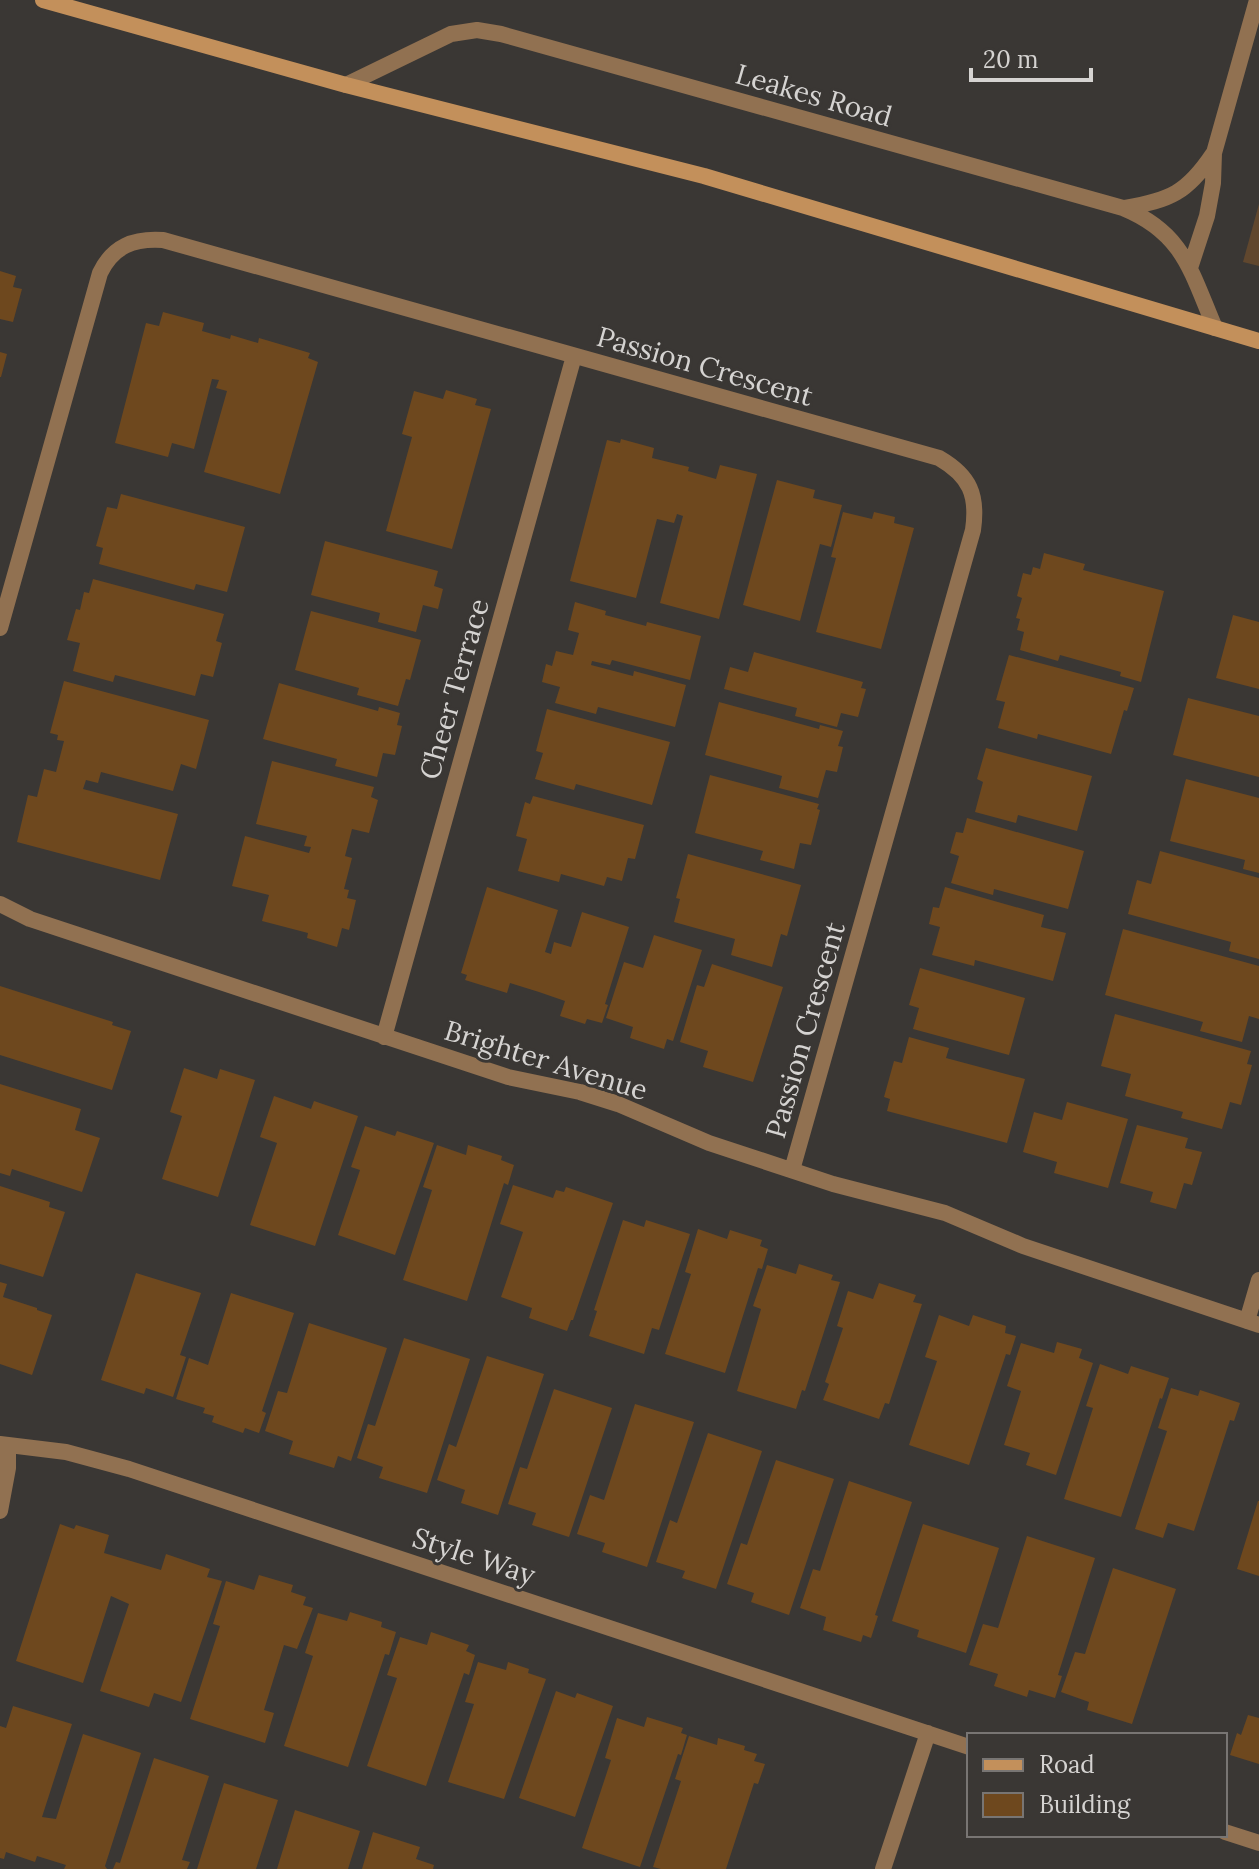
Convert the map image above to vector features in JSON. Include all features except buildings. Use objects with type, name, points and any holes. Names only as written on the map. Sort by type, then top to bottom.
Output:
[{"type":"main road","points":[[54,2],[106,8],[346,85],[704,176],[1259,341]]},
{"type":"street","points":[[1190,268],[1207,216],[1214,153],[1257,0]]},
{"type":"street","name":"Leakes Road","points":[[346,85],[451,34],[477,30],[501,34],[1123,208],[1146,218],[1169,235],[1190,268],[1215,328]]},
{"type":"street","points":[[1123,208],[1167,198],[1197,178],[1214,153]]},
{"type":"street","name":"Passion Crescent","points":[[0,628],[96,284],[104,264],[117,249],[139,241],[163,240],[939,458],[958,469],[976,507],[973,530],[792,1170]]},
{"type":"street","name":"Cheer Terrace","points":[[384,1037],[574,356]]},
{"type":"street","name":"Brighter Avenue","points":[[0,904],[30,919],[384,1037],[508,1077],[580,1092],[618,1104],[709,1143],[833,1184],[945,1213],[1023,1246],[1253,1323]]},
{"type":"street","points":[[1253,1323],[1259,1280]]},
{"type":"street","points":[[0,1511],[8,1468],[4,1444]]},
{"type":"street","name":"Style Way","points":[[4,1444],[66,1452],[129,1469],[967,1746]]},
{"type":"street","points":[[883,1869],[928,1733]]},
{"type":"street","points":[[1227,1833],[1259,1843]]},
{"type":"shaded area","points":[[1259,204],[1259,266],[1243,262]]}]
